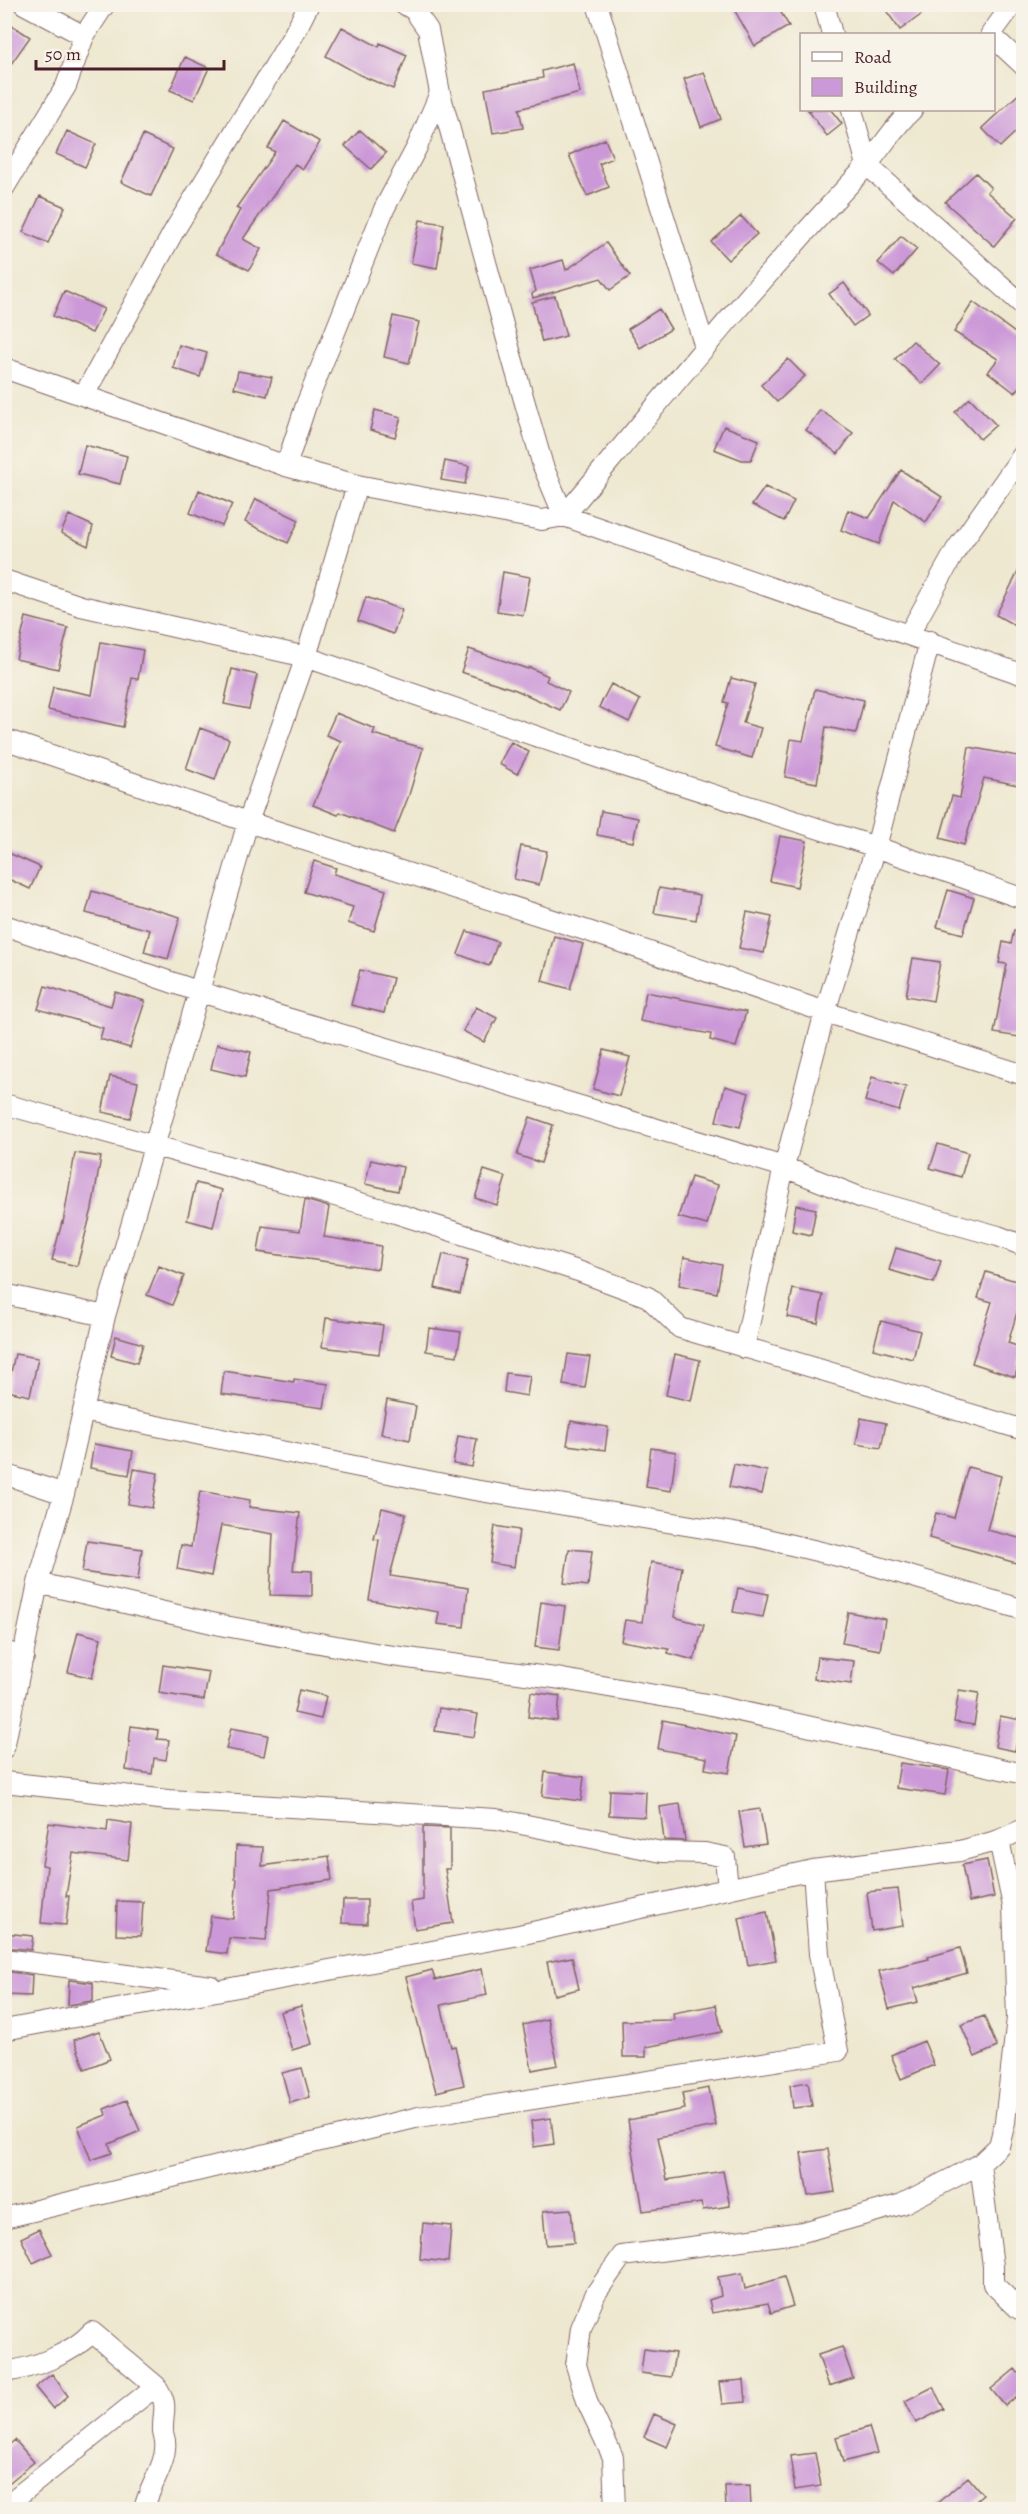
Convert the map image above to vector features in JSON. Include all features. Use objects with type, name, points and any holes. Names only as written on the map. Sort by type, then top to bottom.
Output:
[{"type":"street","points":[[24,4],[84,36]]},
{"type":"street","points":[[5,188],[66,86],[84,36],[105,4]]},
{"type":"street","points":[[84,395],[174,231],[294,34],[309,4]]},
{"type":"street","points":[[404,4],[414,10],[428,30],[440,93],[540,455],[564,516]]},
{"type":"street","points":[[597,4],[705,347]]},
{"type":"street","points":[[824,4],[832,33]]},
{"type":"street","points":[[994,33],[1013,4]]},
{"type":"street","points":[[995,39],[1023,66]]},
{"type":"street","points":[[286,466],[306,405],[384,209],[417,147],[440,93]]},
{"type":"street","points":[[852,111],[867,165],[1023,306]]},
{"type":"street","points":[[564,516],[788,249],[867,165],[902,119],[911,111]]},
{"type":"street","points":[[4,368],[286,466],[357,484],[542,520],[564,516],[1023,675]]},
{"type":"street","points":[[909,634],[956,550],[1023,453]]},
{"type":"street","points":[[4,1748],[38,1583],[64,1494],[105,1316],[201,992],[248,822],[306,657],[357,484]]},
{"type":"street","points":[[4,580],[81,606],[306,657],[614,763],[876,847],[1023,899]]},
{"type":"street","points":[[744,1348],[784,1167],[825,1012],[876,847],[930,641]]},
{"type":"street","points":[[4,738],[248,822],[591,932],[825,1012],[1023,1075]]},
{"type":"street","points":[[4,925],[201,992],[784,1167],[862,1198],[998,1236],[1023,1246]]},
{"type":"street","points":[[4,1104],[389,1210],[648,1296],[680,1328],[1023,1430]]},
{"type":"street","points":[[4,1294],[105,1316]]},
{"type":"street","points":[[83,1411],[468,1490],[758,1537],[859,1561],[1023,1610]]},
{"type":"street","points":[[4,1474],[64,1494]]},
{"type":"street","points":[[38,1583],[225,1626],[317,1643],[386,1655],[562,1679],[707,1704],[1023,1774]]},
{"type":"street","points":[[4,1651],[24,1657]]},
{"type":"street","points":[[4,1782],[168,1800],[496,1819],[662,1852],[705,1853],[725,1857],[729,1888]]},
{"type":"street","points":[[4,2030],[519,1935],[813,1870],[960,1851],[999,1840],[1023,1829]]},
{"type":"street","points":[[615,2510],[613,2457],[588,2404],[576,2365],[581,2328],[596,2293],[622,2256],[803,2232],[902,2204],[980,2164],[999,2146],[1005,2122],[1017,2018],[1014,1906],[999,1840]]},
{"type":"street","points":[[4,2218],[419,2117],[838,2050],[819,1954],[813,1870]]},
{"type":"street","points":[[4,1959],[231,1989]]},
{"type":"street","points":[[980,2164],[993,2266],[993,2284],[1018,2309],[1023,2310]]},
{"type":"street","points":[[4,2372],[39,2364],[81,2343],[92,2332],[156,2386],[164,2398],[166,2412],[163,2432],[166,2442],[144,2510]]},
{"type":"street","points":[[4,2507],[156,2386]]},
{"type":"building","points":[[731,4],[776,4],[789,26],[755,46]]},
{"type":"building","points":[[898,4],[936,4],[900,30],[887,12]]},
{"type":"building","points":[[4,20],[30,37],[4,74]]},
{"type":"building","points":[[342,27],[379,47],[380,43],[407,55],[393,89],[360,75],[326,56]]},
{"type":"building","points":[[185,57],[209,68],[194,100],[170,90]]},
{"type":"building","points":[[573,63],[580,93],[519,109],[523,128],[493,133],[485,89],[543,78],[542,71]]},
{"type":"building","points":[[704,72],[721,119],[701,127],[684,79]]},
{"type":"building","points":[[1023,90],[1023,125],[1000,147],[982,128]]},
{"type":"building","points":[[809,111],[832,111],[842,124],[827,136]]},
{"type":"building","points":[[284,121],[320,142],[303,169],[295,164],[243,239],[261,249],[249,270],[216,254],[240,210],[236,208],[275,152],[268,148]]},
{"type":"building","points":[[360,130],[386,153],[371,169],[345,146]]},
{"type":"building","points":[[67,131],[96,144],[85,167],[56,154]]},
{"type":"building","points":[[143,135],[173,149],[151,196],[121,182]]},
{"type":"building","points":[[605,139],[613,158],[599,164],[609,187],[587,196],[569,155]]},
{"type":"building","points":[[976,173],[991,188],[987,192],[1017,218],[994,246],[945,202]]},
{"type":"building","points":[[40,196],[65,207],[48,243],[23,232]]},
{"type":"building","points":[[741,216],[757,234],[728,260],[711,242]]},
{"type":"building","points":[[420,220],[444,224],[437,268],[411,263]]},
{"type":"building","points":[[901,236],[917,249],[894,276],[878,263]]},
{"type":"building","points":[[606,243],[630,276],[610,290],[601,278],[533,298],[532,294],[536,291],[530,270],[563,260],[566,270]]},
{"type":"building","points":[[844,283],[868,315],[853,326],[829,294]]},
{"type":"building","points":[[64,291],[104,309],[92,333],[53,316]]},
{"type":"building","points":[[555,296],[566,336],[542,342],[532,302]]},
{"type":"building","points":[[973,302],[1023,339],[1023,383],[1015,393],[988,372],[998,359],[954,332]]},
{"type":"building","points":[[659,309],[671,329],[640,348],[628,329]]},
{"type":"building","points":[[393,316],[419,322],[409,363],[384,357]]},
{"type":"building","points":[[913,341],[940,365],[922,384],[895,359]]},
{"type":"building","points":[[179,345],[207,353],[200,377],[173,368]]},
{"type":"building","points":[[788,359],[805,376],[777,402],[761,385]]},
{"type":"building","points":[[238,371],[272,377],[267,396],[234,388]]},
{"type":"building","points":[[970,398],[996,425],[980,439],[955,412]]},
{"type":"building","points":[[375,410],[401,417],[395,437],[370,430]]},
{"type":"building","points":[[820,410],[853,433],[838,454],[806,430]]},
{"type":"building","points":[[724,426],[759,440],[751,460],[742,460],[714,449]]},
{"type":"building","points":[[85,445],[127,456],[120,484],[78,474]]},
{"type":"building","points":[[445,461],[469,466],[465,484],[441,480]]},
{"type":"building","points":[[901,470],[942,497],[926,522],[894,500],[879,544],[841,530],[848,510],[869,518]]},
{"type":"building","points":[[765,487],[794,501],[784,521],[752,505]]},
{"type":"building","points":[[199,490],[232,504],[222,526],[190,513]]},
{"type":"building","points":[[256,499],[299,520],[288,543],[245,522]]},
{"type":"building","points":[[69,515],[93,526],[88,546],[61,533]]},
{"type":"building","points":[[1023,562],[1023,630],[996,615]]},
{"type":"building","points":[[503,572],[530,577],[523,615],[497,611]]},
{"type":"building","points":[[366,597],[402,610],[393,634],[358,621]]},
{"type":"building","points":[[26,617],[68,628],[58,669],[16,659]]},
{"type":"building","points":[[101,642],[143,650],[138,679],[132,678],[123,727],[48,710],[53,687],[92,695]]},
{"type":"building","points":[[469,649],[528,669],[529,667],[548,676],[546,681],[569,692],[560,710],[516,690],[461,672]]},
{"type":"building","points":[[232,669],[257,675],[249,709],[224,704]]},
{"type":"building","points":[[731,678],[755,684],[743,723],[761,728],[752,758],[715,747],[728,703],[724,702]]},
{"type":"building","points":[[611,684],[640,700],[629,722],[599,707]]},
{"type":"building","points":[[815,689],[864,700],[856,733],[826,727],[817,783],[785,777],[791,739],[803,741]]},
{"type":"building","points":[[336,713],[375,729],[373,734],[423,748],[409,795],[394,833],[340,812],[338,815],[313,805],[341,741],[326,735]]},
{"type":"building","points":[[200,728],[229,739],[215,780],[186,769]]},
{"type":"building","points":[[511,742],[529,752],[517,774],[499,764]]},
{"type":"building","points":[[969,747],[1023,757],[1023,786],[984,778],[964,845],[940,838],[952,796],[960,798]]},
{"type":"building","points":[[601,811],[638,818],[633,842],[597,835]]},
{"type":"building","points":[[780,836],[807,841],[797,887],[770,881]]},
{"type":"building","points":[[521,846],[547,851],[539,885],[514,879]]},
{"type":"building","points":[[4,851],[40,867],[30,889],[4,877]]},
{"type":"building","points":[[314,861],[336,868],[334,874],[386,890],[374,931],[348,923],[353,907],[304,892]]},
{"type":"building","points":[[659,888],[700,895],[696,920],[654,913]]},
{"type":"building","points":[[948,890],[974,898],[963,934],[937,927]]},
{"type":"building","points":[[92,891],[180,917],[168,959],[144,952],[150,930],[86,913]]},
{"type":"building","points":[[747,912],[772,917],[764,953],[739,948]]},
{"type":"building","points":[[1014,930],[1023,930],[1023,1012],[1019,1037],[994,1033],[1007,964],[999,963],[1003,942],[1011,944]]},
{"type":"building","points":[[467,931],[498,942],[489,966],[458,954]]},
{"type":"building","points":[[554,936],[583,944],[570,989],[542,981]]},
{"type":"building","points":[[913,958],[940,962],[933,1001],[906,996]]},
{"type":"building","points":[[360,970],[393,978],[384,1013],[351,1005]]},
{"type":"building","points":[[45,986],[111,1006],[115,992],[145,1001],[130,1048],[100,1039],[103,1028],[38,1009]]},
{"type":"building","points":[[646,992],[746,1012],[736,1047],[710,1040],[711,1034],[640,1021]]},
{"type":"building","points":[[476,1007],[497,1018],[484,1042],[463,1031]]},
{"type":"building","points":[[217,1044],[251,1052],[245,1077],[211,1069]]},
{"type":"building","points":[[604,1050],[630,1057],[619,1096],[593,1089]]},
{"type":"building","points":[[110,1076],[138,1082],[130,1118],[102,1112]]},
{"type":"building","points":[[872,1077],[906,1087],[899,1111],[865,1101]]},
{"type":"building","points":[[725,1086],[749,1093],[740,1127],[716,1121]]},
{"type":"building","points":[[530,1117],[553,1125],[541,1163],[517,1155]]},
{"type":"building","points":[[938,1144],[968,1153],[961,1177],[930,1168]]},
{"type":"building","points":[[75,1153],[101,1157],[92,1209],[77,1266],[52,1260],[63,1223]]},
{"type":"building","points":[[371,1160],[403,1167],[398,1191],[365,1184]]},
{"type":"building","points":[[484,1170],[506,1177],[497,1205],[475,1198]]},
{"type":"building","points":[[691,1177],[718,1185],[707,1225],[678,1217]]},
{"type":"building","points":[[196,1183],[222,1190],[213,1227],[187,1220]]},
{"type":"building","points":[[305,1200],[329,1207],[324,1237],[381,1246],[378,1269],[258,1252],[262,1226],[300,1231]]},
{"type":"building","points":[[796,1205],[816,1209],[811,1235],[792,1231]]},
{"type":"building","points":[[896,1248],[941,1261],[934,1283],[889,1270]]},
{"type":"building","points":[[443,1254],[468,1260],[460,1294],[435,1288]]},
{"type":"building","points":[[684,1257],[722,1265],[717,1293],[679,1285]]},
{"type":"building","points":[[159,1266],[184,1276],[172,1305],[147,1295]]},
{"type":"building","points":[[986,1272],[1023,1283],[1023,1292],[1008,1343],[1023,1348],[1015,1377],[972,1363],[992,1302],[978,1298]]},
{"type":"building","points":[[793,1289],[823,1295],[818,1323],[787,1317]]},
{"type":"building","points":[[326,1318],[383,1325],[379,1354],[322,1347]]},
{"type":"building","points":[[881,1321],[920,1331],[913,1359],[873,1349]]},
{"type":"building","points":[[429,1328],[461,1332],[457,1356],[426,1351]]},
{"type":"building","points":[[116,1336],[143,1344],[137,1363],[111,1356]]},
{"type":"building","points":[[15,1354],[38,1358],[30,1396],[7,1391]]},
{"type":"building","points":[[568,1354],[590,1357],[585,1388],[563,1385]]},
{"type":"building","points":[[675,1354],[700,1360],[691,1401],[666,1395]]},
{"type":"building","points":[[224,1371],[294,1382],[294,1379],[328,1384],[324,1408],[221,1394]]},
{"type":"building","points":[[506,1373],[530,1376],[527,1396],[504,1392]]},
{"type":"building","points":[[387,1400],[416,1406],[410,1440],[381,1434]]},
{"type":"building","points":[[861,1418],[886,1423],[881,1448],[856,1444]]},
{"type":"building","points":[[571,1421],[608,1427],[605,1450],[567,1445]]},
{"type":"building","points":[[458,1436],[477,1439],[472,1467],[453,1464]]},
{"type":"building","points":[[94,1444],[133,1451],[129,1475],[90,1468]]},
{"type":"building","points":[[651,1448],[676,1452],[671,1491],[646,1487]]},
{"type":"building","points":[[734,1464],[767,1471],[762,1494],[729,1487]]},
{"type":"building","points":[[968,1467],[1001,1476],[987,1530],[1023,1539],[1023,1565],[929,1538],[936,1513],[954,1518]]},
{"type":"building","points":[[134,1469],[158,1473],[152,1508],[128,1504]]},
{"type":"building","points":[[200,1491],[250,1500],[249,1507],[300,1513],[293,1570],[312,1571],[312,1596],[270,1595],[273,1534],[221,1525],[211,1576],[177,1569],[181,1545],[191,1547]]},
{"type":"building","points":[[382,1508],[406,1514],[390,1576],[468,1588],[464,1627],[437,1624],[439,1612],[369,1600],[379,1540],[374,1539]]},
{"type":"building","points":[[495,1526],[519,1530],[514,1567],[490,1563]]},
{"type":"building","points":[[87,1541],[142,1549],[138,1580],[82,1572]]},
{"type":"building","points":[[569,1549],[592,1551],[588,1586],[564,1583]]},
{"type":"building","points":[[651,1562],[682,1567],[674,1617],[704,1625],[694,1660],[668,1653],[669,1649],[621,1641],[625,1620],[642,1622]]},
{"type":"building","points":[[738,1588],[768,1594],[763,1617],[733,1612]]},
{"type":"building","points":[[541,1602],[565,1606],[559,1650],[535,1647]]},
{"type":"building","points":[[848,1612],[885,1619],[880,1650],[842,1643]]},
{"type":"building","points":[[78,1632],[101,1638],[92,1678],[68,1672]]},
{"type":"building","points":[[817,1657],[854,1661],[851,1684],[814,1679]]},
{"type":"building","points":[[163,1665],[209,1672],[204,1700],[159,1693]]},
{"type":"building","points":[[299,1690],[326,1696],[321,1719],[294,1713]]},
{"type":"building","points":[[959,1690],[979,1693],[974,1725],[954,1722]]},
{"type":"building","points":[[531,1692],[560,1696],[557,1721],[528,1717]]},
{"type":"building","points":[[439,1708],[478,1714],[474,1737],[435,1731]]},
{"type":"building","points":[[1000,1716],[1021,1720],[1015,1751],[995,1747]]},
{"type":"building","points":[[663,1720],[736,1736],[729,1773],[705,1769],[707,1758],[658,1749]]},
{"type":"building","points":[[131,1726],[158,1730],[157,1739],[169,1740],[166,1760],[154,1758],[152,1774],[126,1770]]},
{"type":"building","points":[[231,1728],[268,1735],[264,1756],[226,1749]]},
{"type":"building","points":[[900,1763],[949,1770],[945,1795],[896,1788]]},
{"type":"building","points":[[545,1772],[584,1777],[581,1801],[542,1796]]},
{"type":"building","points":[[610,1790],[646,1792],[645,1817],[609,1815]]},
{"type":"building","points":[[680,1804],[685,1841],[664,1840],[660,1807]]},
{"type":"building","points":[[760,1809],[766,1844],[745,1847],[739,1812]]},
{"type":"building","points":[[108,1820],[132,1824],[128,1860],[73,1853],[66,1896],[69,1896],[66,1925],[41,1923],[47,1866],[42,1865],[49,1823],[107,1831]]},
{"type":"building","points":[[423,1827],[450,1828],[450,1869],[445,1869],[453,1923],[415,1929],[411,1902],[423,1900]]},
{"type":"building","points":[[236,1846],[263,1847],[262,1866],[329,1856],[332,1880],[271,1889],[266,1941],[229,1938],[227,1954],[206,1951],[211,1916],[233,1919],[237,1879],[235,1879]]},
{"type":"building","points":[[987,1860],[994,1897],[969,1902],[962,1865]]},
{"type":"building","points":[[898,1889],[903,1926],[872,1931],[867,1892]]},
{"type":"building","points":[[343,1900],[367,1900],[367,1924],[342,1923]]},
{"type":"building","points":[[117,1901],[143,1902],[141,1936],[116,1935]]},
{"type":"building","points":[[767,1912],[776,1960],[748,1965],[739,1918]]},
{"type":"building","points":[[4,1933],[33,1936],[31,1950],[4,1947]]},
{"type":"building","points":[[960,1948],[967,1973],[914,1988],[918,2002],[889,2009],[879,1971],[929,1959],[928,1957]]},
{"type":"building","points":[[572,1957],[579,1989],[554,1995],[547,1962]]},
{"type":"building","points":[[482,1969],[487,1995],[441,2005],[451,2047],[455,2046],[464,2085],[436,2092],[406,1977],[432,1970],[435,1980]]},
{"type":"building","points":[[4,1971],[32,1975],[31,1996],[4,1995]]},
{"type":"building","points":[[69,1980],[93,1983],[93,2001],[68,2005]]},
{"type":"building","points":[[716,2005],[722,2032],[646,2047],[646,2057],[623,2057],[622,2021],[674,2020],[673,2013]]},
{"type":"building","points":[[301,2006],[312,2044],[292,2050],[280,2012]]},
{"type":"building","points":[[984,2016],[997,2047],[975,2057],[961,2025]]},
{"type":"building","points":[[548,2019],[558,2065],[532,2070],[523,2025]]},
{"type":"building","points":[[99,2031],[110,2059],[85,2069],[74,2040]]},
{"type":"building","points":[[924,2041],[934,2065],[901,2079],[891,2055]]},
{"type":"building","points":[[302,2068],[310,2097],[290,2103],[282,2073]]},
{"type":"building","points":[[808,2082],[812,2106],[793,2108],[790,2085]]},
{"type":"building","points":[[709,2088],[716,2126],[658,2137],[667,2180],[723,2171],[730,2206],[703,2210],[701,2203],[643,2211],[628,2120],[685,2109],[682,2093]]},
{"type":"building","points":[[127,2100],[140,2131],[109,2144],[112,2153],[91,2160],[78,2126],[106,2115],[104,2109]]},
{"type":"building","points":[[551,2118],[554,2144],[534,2147],[531,2121]]},
{"type":"building","points":[[828,2149],[835,2192],[808,2196],[801,2153]]},
{"type":"building","points":[[571,2209],[574,2243],[546,2245],[543,2211]]},
{"type":"building","points":[[423,2223],[451,2226],[448,2262],[420,2259]]},
{"type":"building","points":[[39,2229],[52,2254],[33,2263],[21,2238]]},
{"type":"building","points":[[742,2273],[745,2289],[784,2277],[793,2306],[771,2313],[768,2303],[712,2313],[709,2300],[721,2296],[718,2277]]},
{"type":"building","points":[[842,2347],[853,2378],[829,2386],[818,2355]]},
{"type":"building","points":[[644,2349],[675,2353],[671,2377],[641,2373]]},
{"type":"building","points":[[1015,2369],[1023,2379],[1023,2391],[1005,2406],[991,2389]]},
{"type":"building","points":[[52,2374],[68,2396],[53,2409],[35,2387]]},
{"type":"building","points":[[744,2380],[746,2402],[722,2404],[719,2382]]},
{"type":"building","points":[[933,2387],[944,2409],[916,2423],[905,2401]]},
{"type":"building","points":[[654,2414],[677,2424],[667,2447],[644,2437]]},
{"type":"building","points":[[869,2427],[877,2453],[843,2462],[836,2437]]},
{"type":"building","points":[[15,2440],[34,2462],[4,2487],[4,2449]]},
{"type":"building","points":[[815,2453],[821,2486],[795,2490],[790,2456]]},
{"type":"building","points":[[968,2477],[983,2495],[965,2510],[929,2510]]},
{"type":"building","points":[[750,2485],[751,2510],[726,2510],[725,2486]]}]
